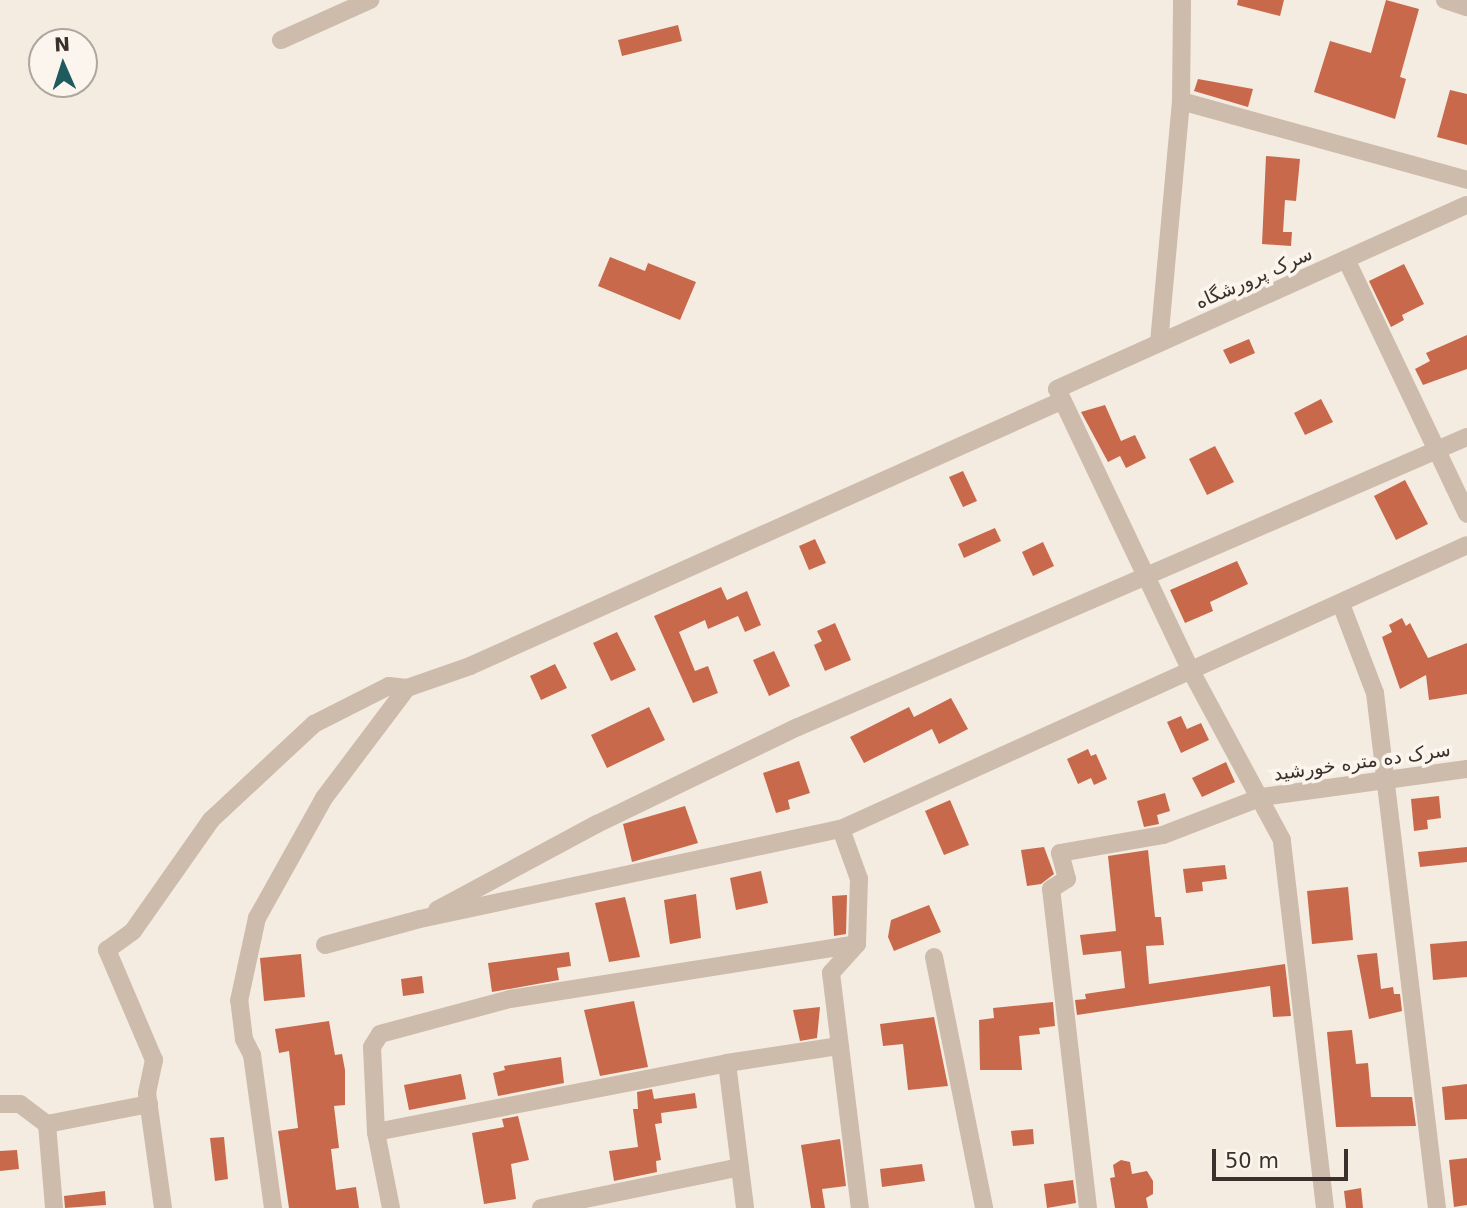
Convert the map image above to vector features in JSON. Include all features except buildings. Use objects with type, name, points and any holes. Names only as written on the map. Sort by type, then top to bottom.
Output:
[{"type":"street","points":[[281,40],[370,0]]},
{"type":"street","points":[[1159,343],[1181,101],[1182,0]]},
{"type":"street","points":[[1445,0],[1467,7]]},
{"type":"street","points":[[1181,101],[1467,180]]},
{"type":"street","name":"سرک پرورشگاه","points":[[149,1104],[154,1060],[107,950],[133,931],[211,820],[314,724],[390,686],[407,688],[470,666],[1059,395],[1159,343],[1467,205]]},
{"type":"street","points":[[1346,259],[1467,514]]},
{"type":"street","points":[[1059,395],[1192,673],[1262,797],[1282,839],[1325,1208]]},
{"type":"street","points":[[420,919],[597,824],[798,726],[1467,437]]},
{"type":"street","points":[[325,945],[420,919],[841,829],[1192,673],[1467,545]]},
{"type":"street","points":[[1341,604],[1374,693],[1387,780],[1437,1208]]},
{"type":"street","points":[[273,1208],[252,1055],[244,1039],[239,1001],[257,918],[324,798],[407,688]]},
{"type":"street","name":"سرک ده متره خورشید","points":[[1088,1208],[1051,888],[1067,879],[1060,853],[1163,835],[1262,797],[1467,769]]},
{"type":"street","points":[[841,829],[859,879],[857,944],[831,973],[860,1208]]},
{"type":"street","points":[[391,1208],[376,1132],[372,1047],[380,1034],[394,1028],[510,999],[857,944]]},
{"type":"street","points":[[934,957],[985,1208]]},
{"type":"street","points":[[376,1132],[727,1063],[841,1046]]},
{"type":"street","points":[[727,1063],[745,1208]]},
{"type":"street","points":[[0,1104],[20,1104],[47,1124],[149,1104],[163,1208]]},
{"type":"street","points":[[47,1124],[54,1208]]},
{"type":"street","points":[[541,1208],[740,1167]]}]
